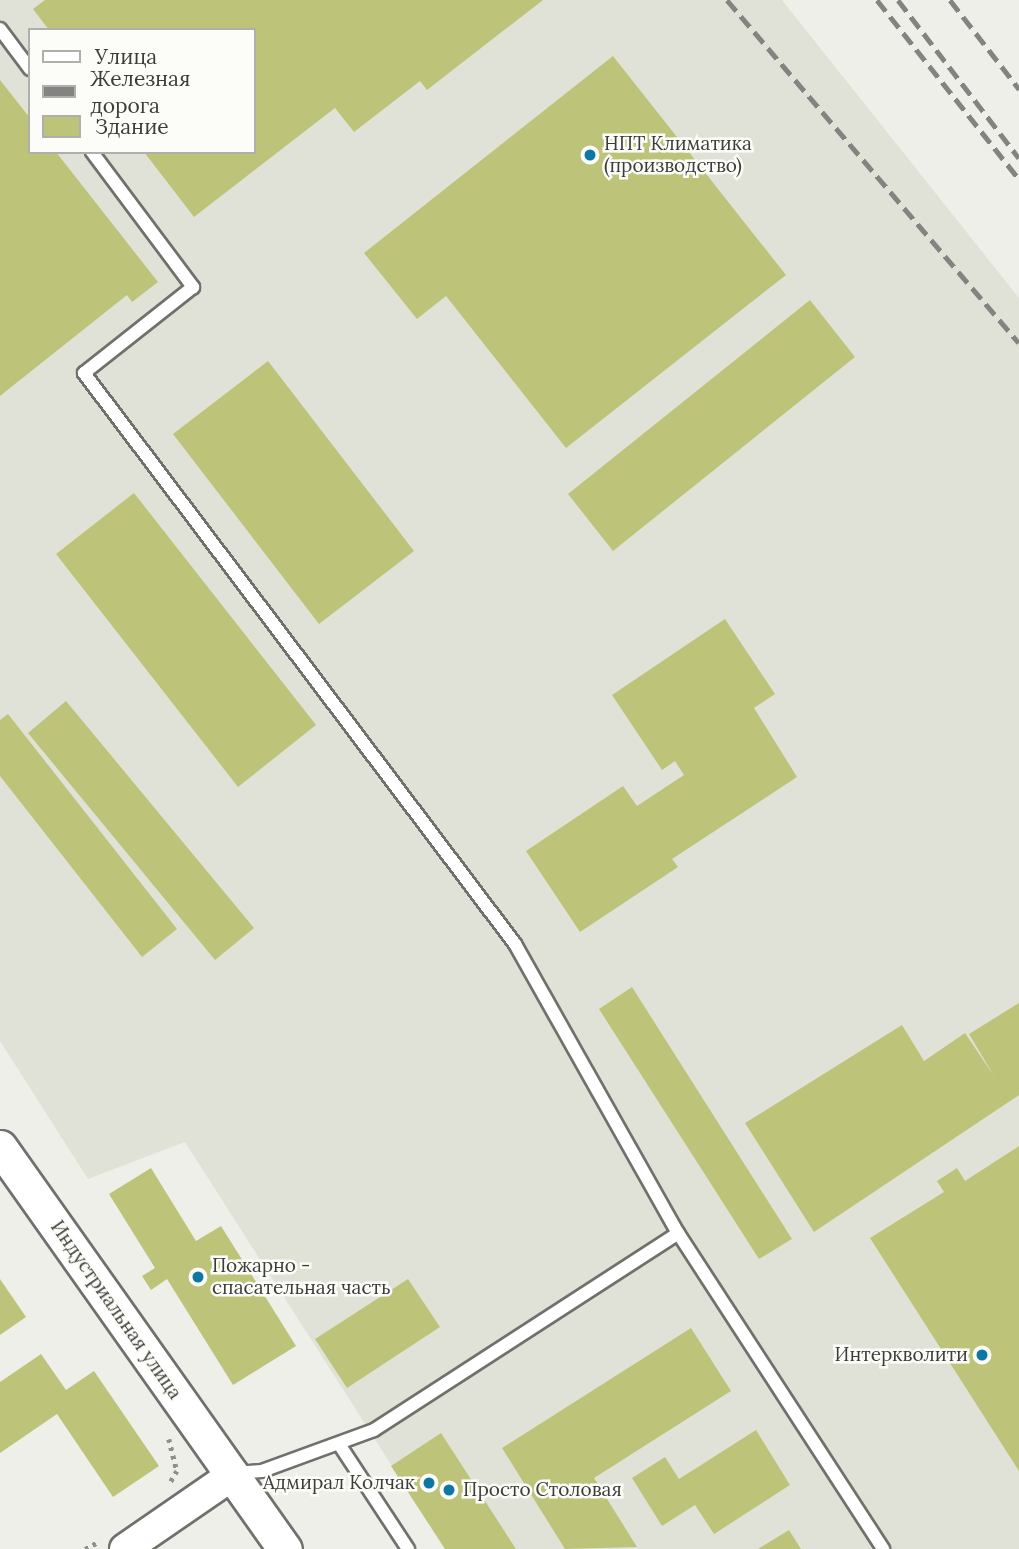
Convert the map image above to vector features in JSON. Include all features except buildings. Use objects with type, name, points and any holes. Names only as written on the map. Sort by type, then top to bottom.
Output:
[{"type":"main road","name":"Индустриальная улица","points":[[0,1147],[285,1549]]},
{"type":"street","points":[[125,1549],[234,1474]]},
{"type":"lane","points":[[0,29],[28,66]]},
{"type":"lane","points":[[93,154],[193,287],[84,373],[515,944],[678,1233],[883,1549]]},
{"type":"lane","points":[[234,1474],[262,1471],[374,1430],[678,1233]]},
{"type":"lane","points":[[339,1444],[408,1549]]},
{"type":"shaded area","points":[[0,0],[782,0],[1019,298],[1019,1549],[445,1549],[185,1142],[88,1179],[0,1041]]},
{"type":"railway","points":[[727,0],[1019,343]]},
{"type":"railway","points":[[877,0],[1019,179]]},
{"type":"railway","points":[[898,0],[1019,158]]},
{"type":"railway","points":[[950,0],[1019,89]]},
{"type":"place","name":"НПТ Климатика (производство)","points":[[590,155]]},
{"type":"place","name":"Пожарно - спасательная часть","points":[[198,1277]]},
{"type":"place","name":"Интеркволити","points":[[982,1355]]},
{"type":"place","name":"Адмирал Колчак","points":[[429,1483]]},
{"type":"place","name":"Просто Столовая","points":[[449,1490]]}]
